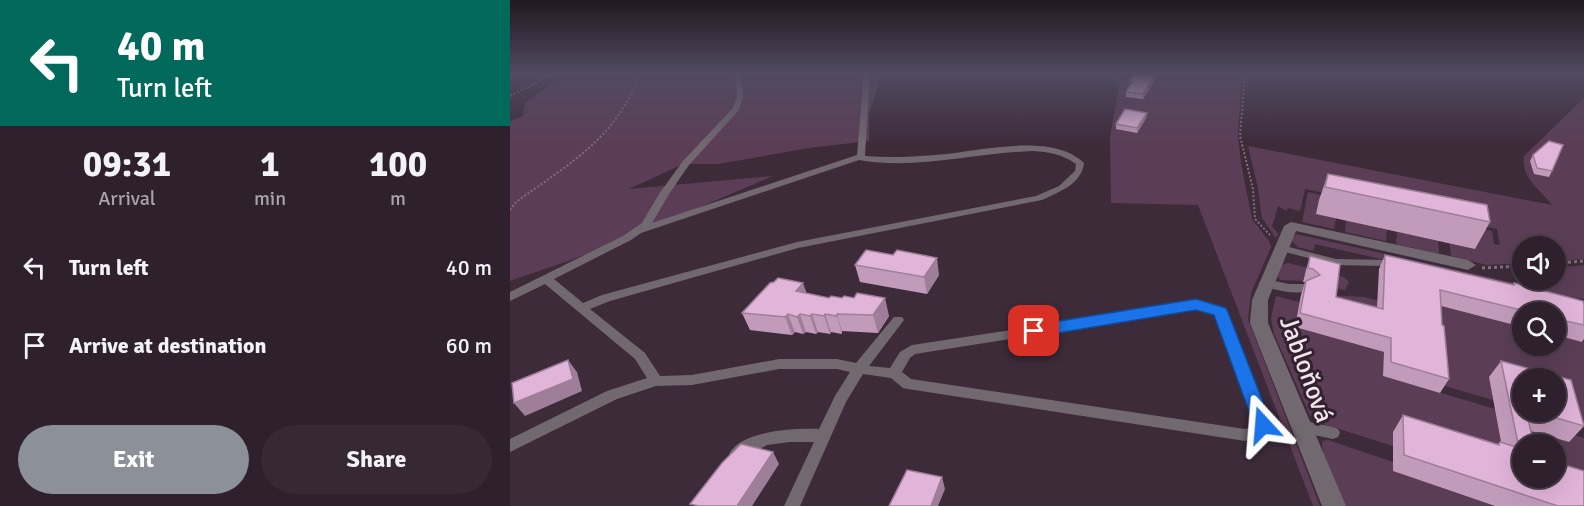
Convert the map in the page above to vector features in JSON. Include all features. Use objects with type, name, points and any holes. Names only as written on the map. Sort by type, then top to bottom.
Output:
[{"type":"street","name":"Jabloňová","points":[[1334,506],[1259,323],[1260,300],[1265,283],[1291,226],[1468,265]]},
{"type":"lane","points":[[639,231],[651,220],[664,194],[691,157],[732,116],[740,97]]},
{"type":"lane","points":[[859,157],[865,129],[866,97]]},
{"type":"lane","points":[[510,297],[639,231],[859,157],[866,159],[934,158],[1004,150],[1045,150],[1072,156],[1080,163],[1080,167],[1070,182],[1050,195],[797,245],[606,298],[581,308]]},
{"type":"lane","points":[[1281,248],[1336,262],[1384,263],[1406,268]]},
{"type":"lane","points":[[545,278],[640,356],[656,381]]},
{"type":"lane","points":[[1265,283],[1289,293],[1307,288]]},
{"type":"lane","points":[[510,446],[612,395],[656,381],[692,380],[779,364],[801,363],[837,364],[894,373],[908,384],[1245,435],[1260,431],[1263,425],[1222,315],[1202,304],[912,350],[905,356],[894,373]]},
{"type":"lane","points":[[792,506],[840,399],[859,369],[898,320]]},
{"type":"lane","points":[[1300,426],[1333,433]]},
{"type":"lane","points":[[728,464],[747,445],[766,439],[804,435],[824,436]]},
{"type":"path","points":[[510,210],[516,202],[571,162],[612,127],[624,111],[630,97]]},
{"type":"path","points":[[1243,97],[1240,136],[1253,189],[1255,219],[1281,248]]},
{"type":"path","points":[[1566,262],[1584,261]]},
{"type":"path","points":[[1468,265],[1486,268],[1512,267]]},
{"type":"shaded area","points":[[534,97],[874,97],[869,114],[869,141],[809,148],[718,164],[683,164],[629,189],[773,176],[597,251],[510,281],[510,121],[523,116],[525,103]]},
{"type":"shaded area","points":[[1117,97],[1241,97],[1238,136],[1252,219],[1271,247],[1251,293],[1248,319],[1320,506],[1313,506],[1198,205],[1111,203],[1110,137]]},
{"type":"shaded area","points":[[1584,98],[1584,259],[1566,260],[1566,236],[1512,236],[1512,264],[1487,265],[1451,256],[1447,221],[1492,231],[1494,244],[1500,245],[1497,229],[1305,189],[1300,211],[1288,208],[1287,211],[1278,206],[1272,226],[1278,234],[1276,238],[1262,218],[1248,146],[1552,205],[1528,177],[1525,171],[1524,156]]},
{"type":"shaded area","points":[[1308,192],[1338,199],[1316,213],[1336,218],[1334,229],[1302,222]]},
{"type":"shaded area","points":[[1346,220],[1387,230],[1386,241],[1345,232]]},
{"type":"shaded area","points":[[1397,232],[1438,241],[1439,254],[1396,244]]},
{"type":"shaded area","points":[[1296,234],[1512,282],[1512,289],[1315,244],[1313,251],[1298,247],[1291,240]]},
{"type":"shaded area","points":[[1288,263],[1344,277],[1349,282],[1345,290],[1334,288],[1306,270],[1303,281],[1280,280],[1278,276],[1282,265]]},
{"type":"shaded area","points":[[1584,265],[1584,299],[1516,290],[1566,290],[1566,267]]},
{"type":"shaded area","points":[[1310,294],[1363,297],[1432,314],[1432,304],[1512,324],[1512,356],[1566,356],[1566,338],[1584,342],[1584,426],[1566,422],[1566,368],[1512,368],[1512,377],[1490,377],[1493,400],[1397,372],[1396,355],[1300,302],[1295,327],[1384,352],[1384,376],[1495,409],[1505,464],[1393,446],[1317,422],[1310,415],[1274,334],[1271,318],[1276,296],[1299,302],[1301,296]]},
{"type":"shaded area","points":[[1513,425],[1543,434],[1517,434]]},
{"type":"shaded area","points":[[1567,433],[1584,438],[1584,506],[1566,487],[1566,441],[1569,442]]},
{"type":"shaded area","points":[[1328,440],[1393,462],[1393,471],[1495,506],[1344,506],[1323,455],[1322,441]]},
{"type":"building","points":[[1125,109],[1147,113],[1137,128],[1116,124]]},
{"type":"building","points":[[1549,141],[1563,145],[1552,171],[1537,168],[1533,155]]},
{"type":"building","points":[[1328,174],[1487,205],[1490,222],[1325,187]]},
{"type":"building","points":[[866,250],[893,255],[897,250],[937,258],[924,277],[855,265]]},
{"type":"building","points":[[1385,255],[1512,285],[1512,290],[1541,290],[1583,301],[1584,325],[1566,321],[1566,302],[1512,302],[1512,308],[1440,290],[1449,379],[1391,362],[1391,338],[1300,313],[1306,281],[1320,275],[1308,268],[1310,256],[1340,264],[1336,297],[1383,309]]},
{"type":"building","points":[[778,278],[803,283],[796,291],[829,298],[844,296],[854,298],[857,293],[885,298],[873,315],[825,314],[824,316],[812,314],[810,316],[800,314],[797,317],[788,314],[785,317],[742,313],[770,283]]},
{"type":"building","points":[[568,360],[573,379],[514,403],[512,383]]},
{"type":"building","points":[[1501,361],[1527,368],[1512,368],[1512,414]]},
{"type":"building","points":[[1566,379],[1571,380],[1584,426],[1566,421]]},
{"type":"building","points":[[1403,415],[1499,445],[1500,442],[1512,446],[1512,488],[1566,488],[1566,465],[1584,471],[1584,506],[1558,506],[1404,455]]},
{"type":"building","points":[[1514,422],[1529,422],[1532,434],[1516,434]]},
{"type":"building","points":[[741,444],[773,452],[737,506],[690,504],[722,463]]},
{"type":"building","points":[[907,470],[942,477],[931,506],[889,506]]},
{"type":"route","points":[[1034,331],[1202,304],[1222,315],[1263,425]]}]
